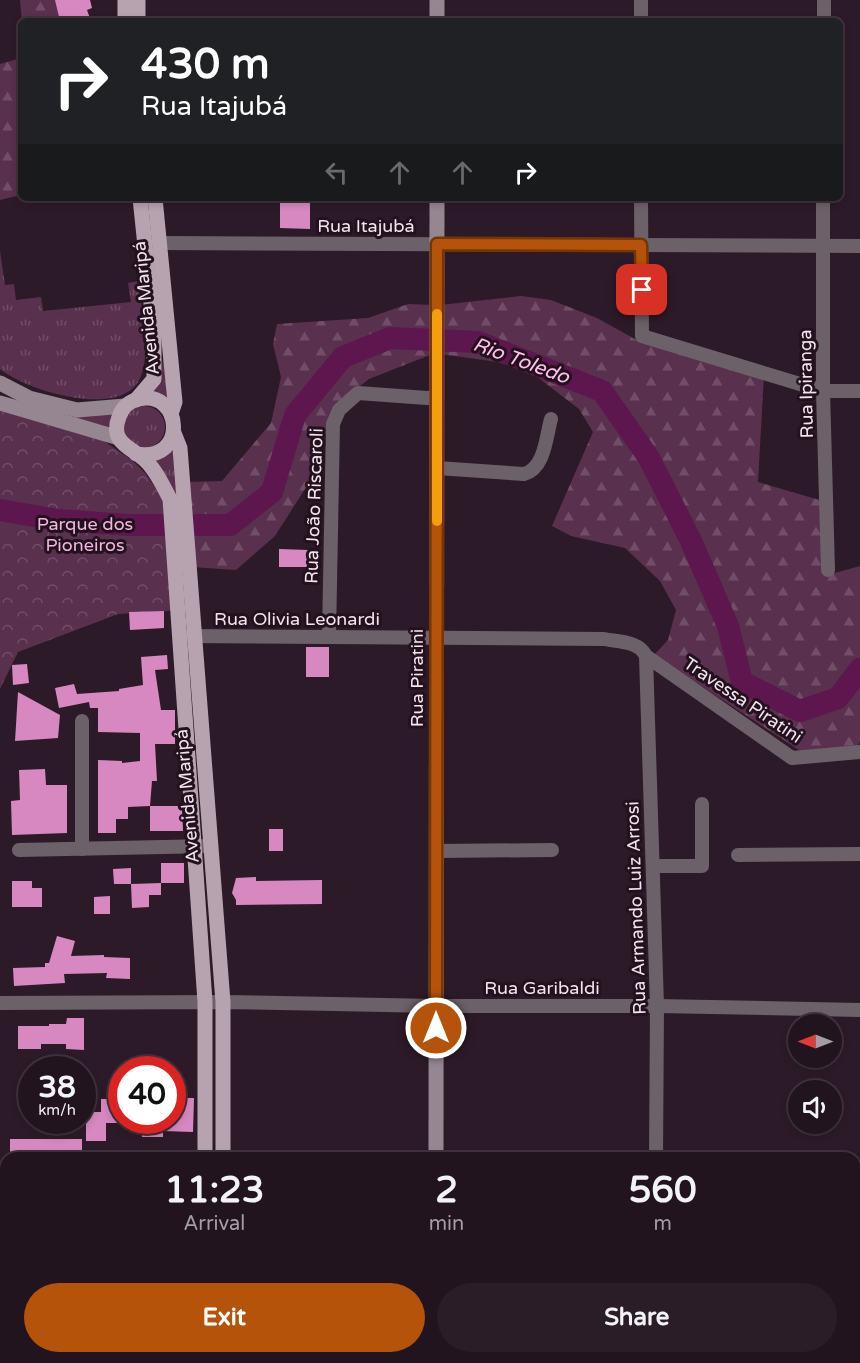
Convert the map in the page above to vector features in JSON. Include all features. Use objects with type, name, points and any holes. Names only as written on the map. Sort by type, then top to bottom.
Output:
[{"type":"main road","points":[[124,0],[125,18]]},
{"type":"main road","points":[[138,0],[138,18]]},
{"type":"main road","name":"Avenida Maripá","points":[[131,403],[154,379],[154,332],[140,201]]},
{"type":"main road","name":"Avenida Maripá","points":[[155,201],[175,402],[171,414]]},
{"type":"main road","points":[[146,398],[156,400],[164,405],[171,414],[174,433],[164,449],[155,454],[145,456],[136,454],[127,449],[119,438],[118,419],[131,403],[146,398]]},
{"type":"main road","name":"Avenida Maripá","points":[[174,433],[180,448],[177,500],[187,636],[195,847],[205,1002],[205,1152]]},
{"type":"main road","name":"Avenida Maripá","points":[[136,454],[144,459],[177,500]]},
{"type":"main road","name":"Avenida Maripá","points":[[187,636],[211,846],[224,1002],[223,1152]]},
{"type":"street","points":[[437,0],[437,18]]},
{"type":"street","points":[[641,0],[641,18]]},
{"type":"street","points":[[824,0],[824,18]]},
{"type":"street","name":"Rua Piratini","points":[[436,1152],[437,201]]},
{"type":"street","points":[[641,201],[642,336],[824,391],[860,391]]},
{"type":"street","name":"Rua Ipiranga","points":[[824,201],[824,391],[828,570]]},
{"type":"street","name":"Rua Itajubá","points":[[160,243],[860,246]]},
{"type":"street","points":[[0,383],[29,398],[77,410],[131,403]]},
{"type":"street","name":"Rua João Riscaroli","points":[[329,636],[333,424],[339,410],[358,393],[437,397]]},
{"type":"street","points":[[0,403],[119,438]]},
{"type":"street","points":[[437,468],[524,474],[531,472],[537,467],[551,419]]},
{"type":"street","name":"Rua Olivia Leonardi","points":[[187,636],[604,639],[637,646],[646,656]]},
{"type":"street","name":"Travessa Piratini","points":[[646,656],[792,758],[860,752]]},
{"type":"street","name":"Rua Armando Luiz Arrosi","points":[[646,656],[657,1006],[656,1152]]},
{"type":"street","points":[[82,721],[82,849]]},
{"type":"street","points":[[653,866],[702,866],[702,804]]},
{"type":"street","points":[[19,850],[211,846]]},
{"type":"street","points":[[436,851],[552,850]]},
{"type":"street","points":[[738,855],[860,854]]},
{"type":"street","points":[[0,1003],[205,1002]]},
{"type":"street","name":"Rua Garibaldi","points":[[205,1002],[860,1010]]},
{"type":"green space","points":[[20,0],[58,0],[63,18],[22,18]]},
{"type":"green space","points":[[18,59],[18,196],[0,200],[0,64]]},
{"type":"green space","points":[[0,251],[5,285],[14,284],[16,300],[41,297],[43,311],[131,302],[128,283],[138,281],[145,354],[141,376],[131,390],[116,397],[74,398],[31,386],[0,369]]},
{"type":"green space","points":[[521,296],[551,300],[597,318],[642,343],[764,374],[758,482],[823,501],[824,576],[860,566],[860,742],[855,749],[808,756],[654,655],[668,640],[676,610],[660,581],[625,548],[571,536],[552,526],[593,432],[579,409],[532,373],[498,362],[440,354],[440,305]]},
{"type":"green space","points":[[408,304],[434,305],[435,353],[369,379],[346,397],[330,422],[312,478],[275,536],[236,570],[192,567],[185,482],[222,481],[271,423],[281,377],[273,344],[277,324],[368,318]]},
{"type":"green space","points":[[167,358],[171,406],[151,393],[160,381],[163,359]]},
{"type":"green space","name":"Parque dos Pioneiros","points":[[0,406],[104,441],[133,461],[157,490],[170,499],[179,610],[118,614],[18,652],[0,689]]},
{"type":"green space","points":[[144,406],[159,412],[165,427],[159,442],[144,448],[129,442],[123,427],[129,412]]},
{"type":"green space","points":[[113,412],[109,427],[75,418],[76,415]]},
{"type":"green space","points":[[173,441],[179,497],[175,497],[150,458]]},
{"type":"building","points":[[55,0],[90,0],[92,8],[87,10],[90,18],[59,18]]},
{"type":"building","points":[[280,201],[310,201],[310,229],[280,228]]},
{"type":"building","points":[[279,549],[308,550],[307,567],[279,567]]},
{"type":"building","points":[[164,611],[164,628],[130,630],[129,612]]},
{"type":"building","points":[[306,647],[329,647],[329,677],[306,677]]},
{"type":"building","points":[[167,655],[168,669],[155,670],[161,710],[175,710],[175,744],[155,744],[157,781],[152,781],[150,806],[128,807],[128,819],[116,819],[116,833],[98,833],[98,760],[122,761],[122,763],[140,761],[140,733],[98,732],[98,708],[90,708],[89,702],[59,708],[55,688],[74,684],[77,694],[119,691],[119,689],[143,685],[141,657]]},
{"type":"building","points":[[27,664],[29,683],[13,685],[12,665]]},
{"type":"building","points":[[18,692],[60,715],[58,738],[15,741]]},
{"type":"building","points":[[45,769],[46,785],[67,785],[67,833],[12,835],[11,801],[20,800],[19,770]]},
{"type":"building","points":[[150,806],[182,806],[183,831],[150,831]]},
{"type":"building","points":[[269,829],[283,829],[283,851],[269,851]]},
{"type":"building","points":[[161,863],[184,863],[184,883],[161,883]]},
{"type":"building","points":[[131,868],[131,884],[114,884],[113,869]]},
{"type":"building","points":[[256,877],[256,881],[322,880],[322,904],[236,905],[232,893],[236,878]]},
{"type":"building","points":[[12,881],[32,881],[32,888],[42,888],[42,907],[12,907]]},
{"type":"building","points":[[161,883],[161,895],[149,895],[149,907],[132,908],[131,884]]},
{"type":"building","points":[[110,896],[110,914],[94,914],[94,897]]},
{"type":"building","points":[[57,936],[75,941],[71,956],[104,955],[104,957],[130,958],[130,979],[106,978],[107,973],[64,974],[65,983],[14,986],[13,968],[45,967],[45,963],[49,963]]},
{"type":"building","points":[[67,1018],[84,1018],[84,1050],[66,1049],[66,1044],[41,1044],[41,1049],[18,1049],[18,1026],[66,1024]]},
{"type":"building","points":[[186,1098],[194,1098],[193,1132],[186,1132]]},
{"type":"building","points":[[101,1099],[108,1099],[106,1141],[86,1141],[86,1134],[96,1134],[96,1112],[101,1112]]},
{"type":"building","points":[[142,1134],[163,1134],[163,1137],[142,1137]]},
{"type":"building","points":[[10,1139],[82,1139],[82,1152],[10,1152]]},
{"type":"waterway","name":"Rio Toledo","points":[[0,510],[58,520],[128,525],[230,525],[272,492],[295,415],[343,357],[390,338],[478,342],[602,391],[649,458],[691,541],[728,626],[742,682],[800,711],[838,698],[860,669]]},
{"type":"slow traffic","points":[[437,314],[437,521]]},
{"type":"route","points":[[436,1028],[437,244],[641,245],[642,290]]}]
